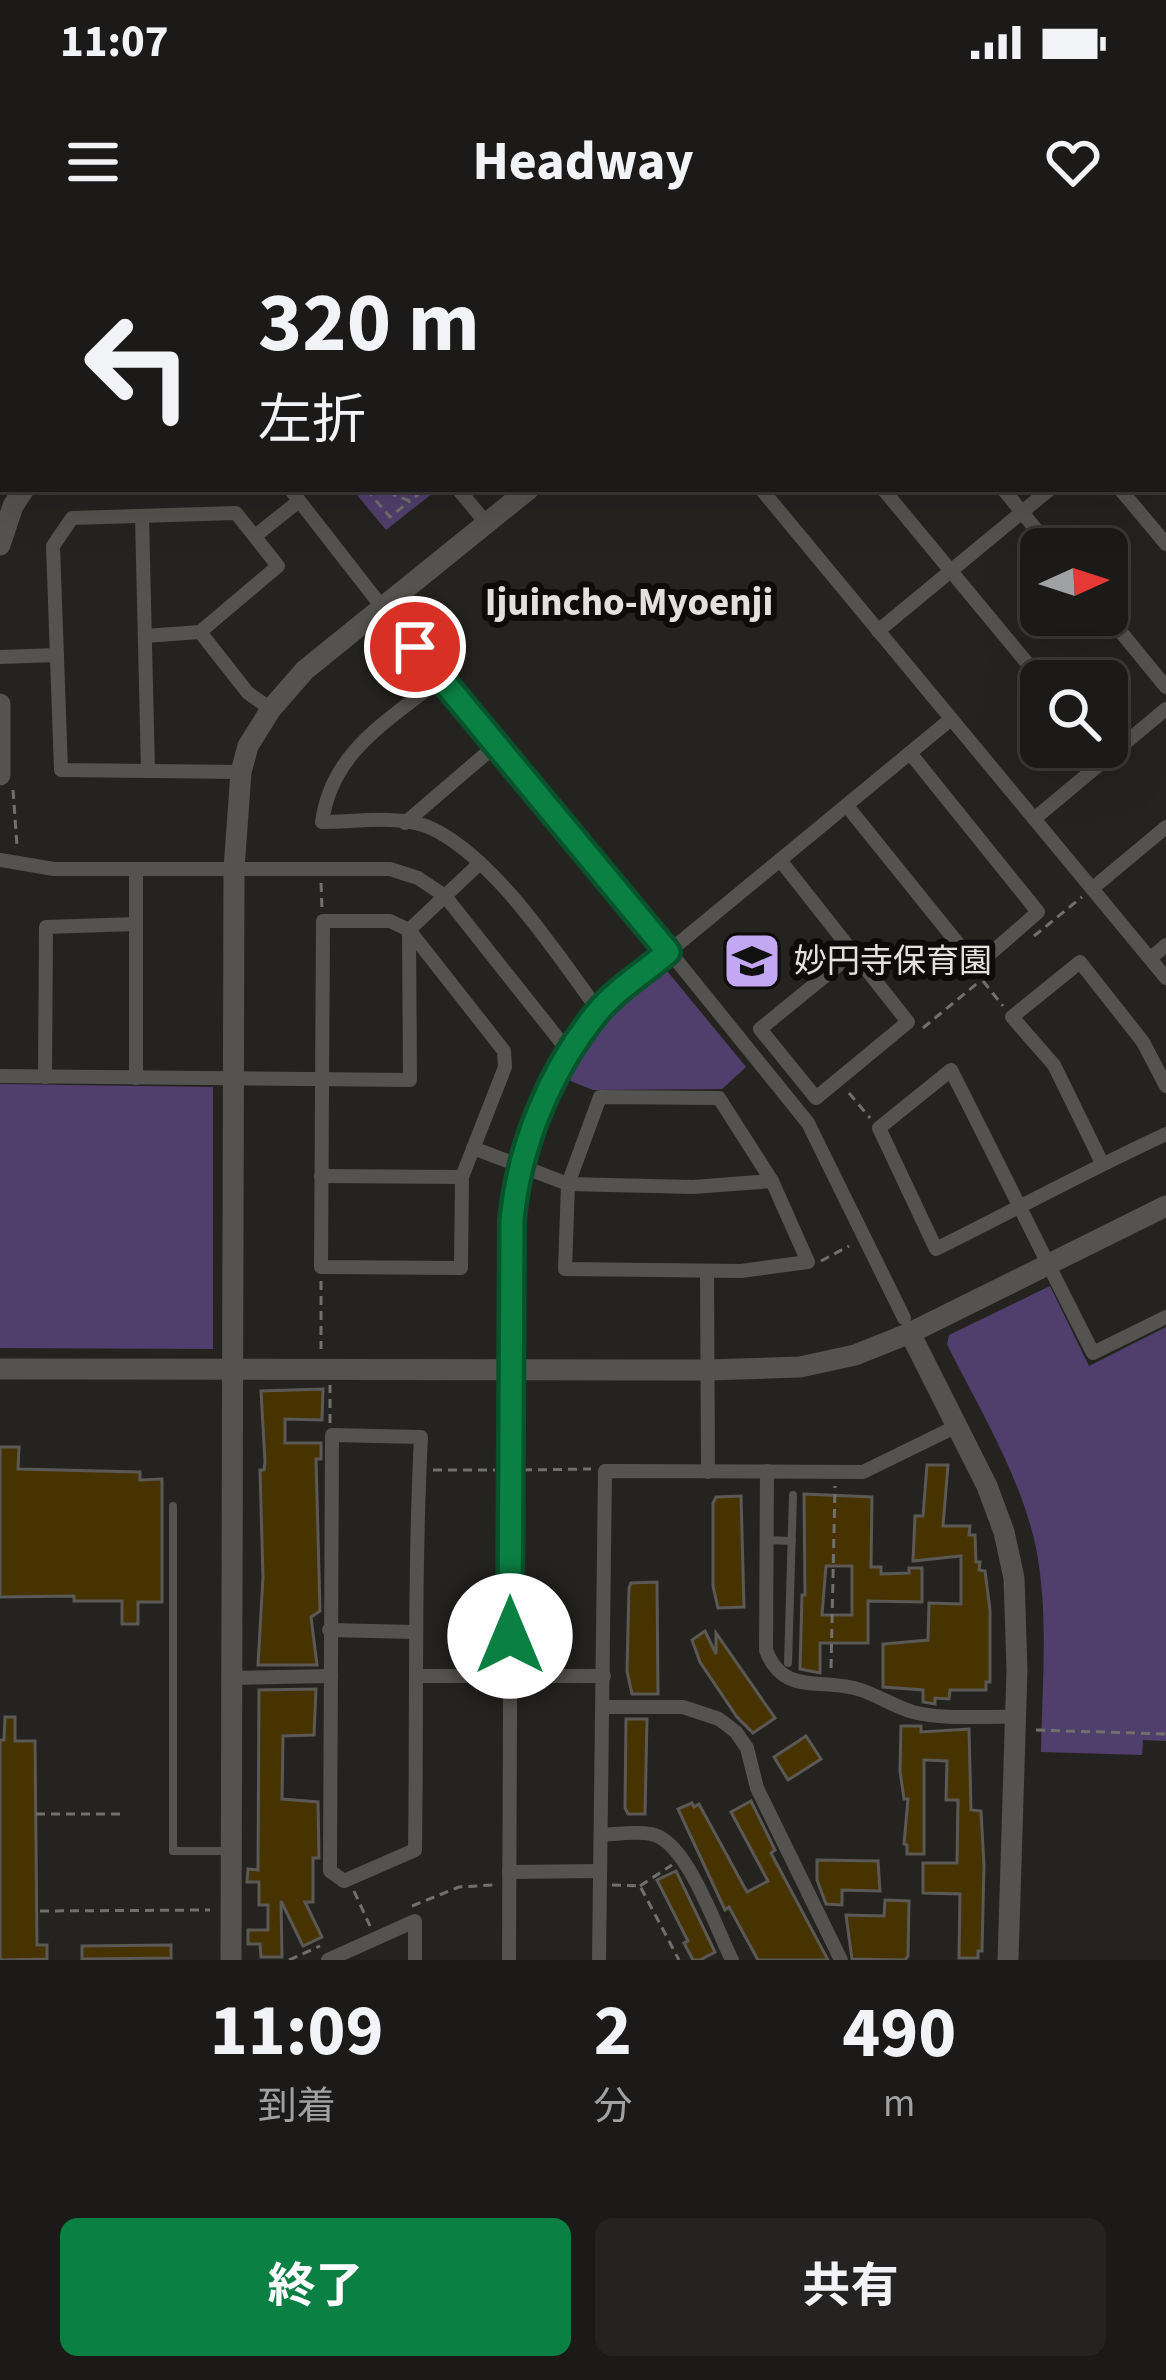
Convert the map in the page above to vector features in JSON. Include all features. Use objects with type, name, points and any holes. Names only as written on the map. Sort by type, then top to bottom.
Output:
[{"type":"street","points":[[0,545],[22,492]]},
{"type":"street","points":[[460,492],[487,524]]},
{"type":"street","points":[[231,1960],[233,1080],[241,772],[248,746],[305,670],[525,492]]},
{"type":"street","points":[[763,492],[1166,978]]},
{"type":"street","points":[[885,492],[1024,660]]},
{"type":"street","points":[[1005,492],[1035,528]]},
{"type":"street","points":[[878,631],[1046,492]]},
{"type":"street","points":[[1123,492],[1166,544]]},
{"type":"street","points":[[255,536],[295,495],[800,1110],[867,1236],[993,1501],[1014,1578],[1025,1723],[1008,1960]]},
{"type":"street","points":[[145,635],[200,632],[278,566],[236,514],[72,518],[53,546],[61,770],[241,772]]},
{"type":"street","points":[[142,517],[148,771]]},
{"type":"street","points":[[200,632],[248,693],[271,710]]},
{"type":"street","points":[[1124,636],[1166,687]]},
{"type":"street","points":[[0,657],[57,655]]},
{"type":"street","points":[[441,678],[346,757],[327,790],[322,822],[425,826],[480,863],[536,927],[598,1010]]},
{"type":"street","points":[[0,704],[6,778]]},
{"type":"street","points":[[1128,735],[1166,709]]},
{"type":"street","points":[[509,1960],[512,1220],[519,1168],[551,1083],[598,1010],[951,719]]},
{"type":"street","points":[[405,823],[496,745]]},
{"type":"street","points":[[847,806],[976,966],[1038,912],[910,753]]},
{"type":"street","points":[[1034,819],[1086,768]]},
{"type":"street","points":[[1093,888],[1166,827]]},
{"type":"street","points":[[0,860],[54,869],[390,869],[418,878],[445,896],[568,1051]]},
{"type":"street","points":[[780,860],[908,1022],[816,1098],[760,1029],[852,954]]},
{"type":"street","points":[[0,1076],[410,1080],[409,930],[480,863]]},
{"type":"street","points":[[136,870],[136,1078]]},
{"type":"street","points":[[390,920],[409,930],[504,1051],[505,1067],[462,1177],[461,1268],[321,1267],[323,921],[390,920]]},
{"type":"street","points":[[45,1077],[46,927],[136,924]]},
{"type":"street","points":[[1152,957],[1166,945]]},
{"type":"street","points":[[1102,1163],[1054,1065],[1012,1017],[1079,962],[1143,1042],[1166,1085]]},
{"type":"street","points":[[1166,1134],[1102,1163],[1020,1207],[937,1249],[879,1129],[951,1070],[1020,1207],[1048,1265],[1094,1353],[1166,1317]]},
{"type":"street","points":[[600,1097],[719,1098],[772,1181],[808,1262],[794,1267],[707,1271],[565,1269],[568,1184],[600,1097]]},
{"type":"street","points":[[473,1148],[568,1184],[693,1187],[772,1181]]},
{"type":"street","points":[[321,1176],[462,1177]]},
{"type":"street","points":[[0,1369],[800,1367],[855,1355],[907,1326],[1048,1265],[1166,1206]]},
{"type":"street","points":[[707,1271],[708,1472]]},
{"type":"street","points":[[599,1960],[605,1471],[863,1472],[958,1426]]},
{"type":"street","points":[[332,1436],[421,1437],[414,1631],[418,1676],[415,1850],[344,1880],[330,1871],[332,1436]]},
{"type":"street","points":[[767,1472],[766,1650],[783,1677],[799,1685],[861,1690],[908,1711],[1025,1723]]},
{"type":"street","points":[[329,1630],[414,1631]]},
{"type":"street","points":[[231,1678],[331,1676]]},
{"type":"street","points":[[418,1676],[604,1676]]},
{"type":"street","points":[[604,1707],[683,1707],[719,1719],[736,1732],[841,1960]]},
{"type":"street","points":[[603,1834],[653,1834],[669,1842],[683,1858],[732,1960]]},
{"type":"street","points":[[509,1878],[599,1871]]},
{"type":"street","points":[[328,1960],[415,1921],[415,1960]]},
{"type":"lane","points":[[788,1663],[793,1495]]},
{"type":"lane","points":[[173,1506],[172,1851],[231,1851]]},
{"type":"lane","points":[[766,1540],[792,1541]]},
{"type":"lane","points":[[766,1650],[789,1650]]},
{"type":"path","points":[[368,492],[390,518],[421,492]]},
{"type":"path","points":[[396,492],[410,501]]},
{"type":"path","points":[[6,778],[17,854]]},
{"type":"path","points":[[320,869],[323,921]]},
{"type":"path","points":[[1034,937],[1093,888]]},
{"type":"path","points":[[916,1034],[982,980],[1012,1017]]},
{"type":"path","points":[[847,1091],[879,1129]]},
{"type":"path","points":[[808,1262],[819,1262],[867,1236]]},
{"type":"path","points":[[321,1267],[321,1354]]},
{"type":"path","points":[[330,1383],[332,1436]]},
{"type":"path","points":[[419,1470],[605,1471]]},
{"type":"path","points":[[831,1686],[836,1472]]},
{"type":"path","points":[[1025,1723],[1166,1734]]},
{"type":"path","points":[[36,1814],[123,1814]]},
{"type":"path","points":[[640,1886],[683,1858]]},
{"type":"path","points":[[405,1909],[459,1887],[509,1878]]},
{"type":"path","points":[[349,1879],[375,1936]]},
{"type":"path","points":[[40,1911],[220,1910]]},
{"type":"shaded area","points":[[354,492],[434,492],[386,530]]},
{"type":"shaded area","points":[[663,966],[746,1067],[722,1089],[593,1090],[563,1078],[590,1032]]},
{"type":"shaded area","points":[[0,1084],[213,1087],[213,1349],[0,1348]]},
{"type":"shaded area","points":[[1050,1286],[1089,1366],[1166,1327],[1166,1741],[1143,1740],[1142,1755],[1041,1752],[1044,1624],[1036,1548],[1010,1469],[947,1344],[949,1335]]},
{"type":"building","points":[[323,1389],[322,1420],[285,1419],[285,1443],[321,1443],[321,1459],[316,1459],[320,1611],[311,1617],[317,1665],[258,1665],[263,1577],[260,1470],[265,1462],[261,1391]]},
{"type":"building","points":[[0,1447],[19,1447],[18,1469],[140,1472],[140,1480],[162,1479],[162,1602],[138,1602],[138,1624],[122,1624],[122,1601],[0,1597]]},
{"type":"building","points":[[927,1465],[948,1465],[943,1526],[970,1526],[976,1562],[985,1571],[990,1610],[986,1690],[950,1690],[949,1699],[935,1698],[935,1704],[923,1702],[923,1690],[883,1687],[883,1644],[928,1640],[929,1603],[961,1604],[961,1556],[913,1561],[915,1516],[923,1516]]},
{"type":"building","points":[[804,1494],[872,1497],[871,1567],[881,1567],[881,1574],[922,1568],[922,1602],[868,1601],[868,1643],[820,1643],[820,1673],[800,1669]],"holes":[[[826,1566],[852,1566],[852,1615],[822,1615]]]},
{"type":"building","points":[[741,1496],[744,1607],[718,1608],[713,1586],[713,1503],[716,1497]]},
{"type":"building","points":[[657,1582],[658,1694],[632,1694],[627,1671],[629,1588],[631,1583]]},
{"type":"building","points":[[705,1631],[716,1654],[716,1633],[775,1718],[753,1733],[700,1662],[692,1640]]},
{"type":"building","points":[[316,1689],[314,1735],[283,1736],[282,1799],[318,1802],[319,1858],[313,1858],[313,1902],[305,1902],[322,1937],[303,1946],[281,1901],[282,1957],[261,1957],[260,1944],[248,1944],[248,1930],[268,1930],[268,1905],[259,1905],[259,1882],[247,1882],[248,1869],[258,1870],[259,1690]]},
{"type":"building","points":[[5,1717],[15,1717],[15,1741],[35,1741],[37,1945],[47,1945],[47,1959],[0,1960],[0,1740],[4,1740]]},
{"type":"building","points":[[626,1719],[647,1719],[645,1814],[628,1814],[625,1808]]},
{"type":"building","points":[[901,1726],[921,1726],[921,1732],[969,1729],[971,1810],[981,1811],[984,1865],[978,1958],[959,1958],[960,1894],[923,1893],[923,1863],[957,1863],[958,1800],[946,1800],[947,1761],[924,1760],[924,1854],[907,1854]]},
{"type":"building","points":[[806,1736],[821,1759],[788,1780],[774,1757]]},
{"type":"building","points":[[751,1801],[775,1850],[771,1853],[828,1960],[758,1960],[729,1907],[725,1910],[678,1809],[699,1804],[747,1892],[768,1881],[731,1812]]},
{"type":"building","points":[[817,1860],[878,1861],[880,1891],[842,1890],[842,1905],[826,1904],[817,1880]]},
{"type":"building","points":[[676,1871],[715,1952],[700,1960],[693,1960],[657,1880]]},
{"type":"building","points":[[885,1900],[909,1901],[908,1956],[905,1960],[852,1959],[846,1915],[884,1916]]},
{"type":"building","points":[[171,1945],[171,1958],[82,1959],[82,1946]]},
{"type":"place","name":"妙円寺保育園","points":[[752,961]]},
{"type":"district","name":"Ijuincho-Myoenji","points":[[629,603]]},
{"type":"route","points":[[415,647],[668,952],[598,1010],[568,1051],[519,1168],[512,1220],[510,1636]]}]
